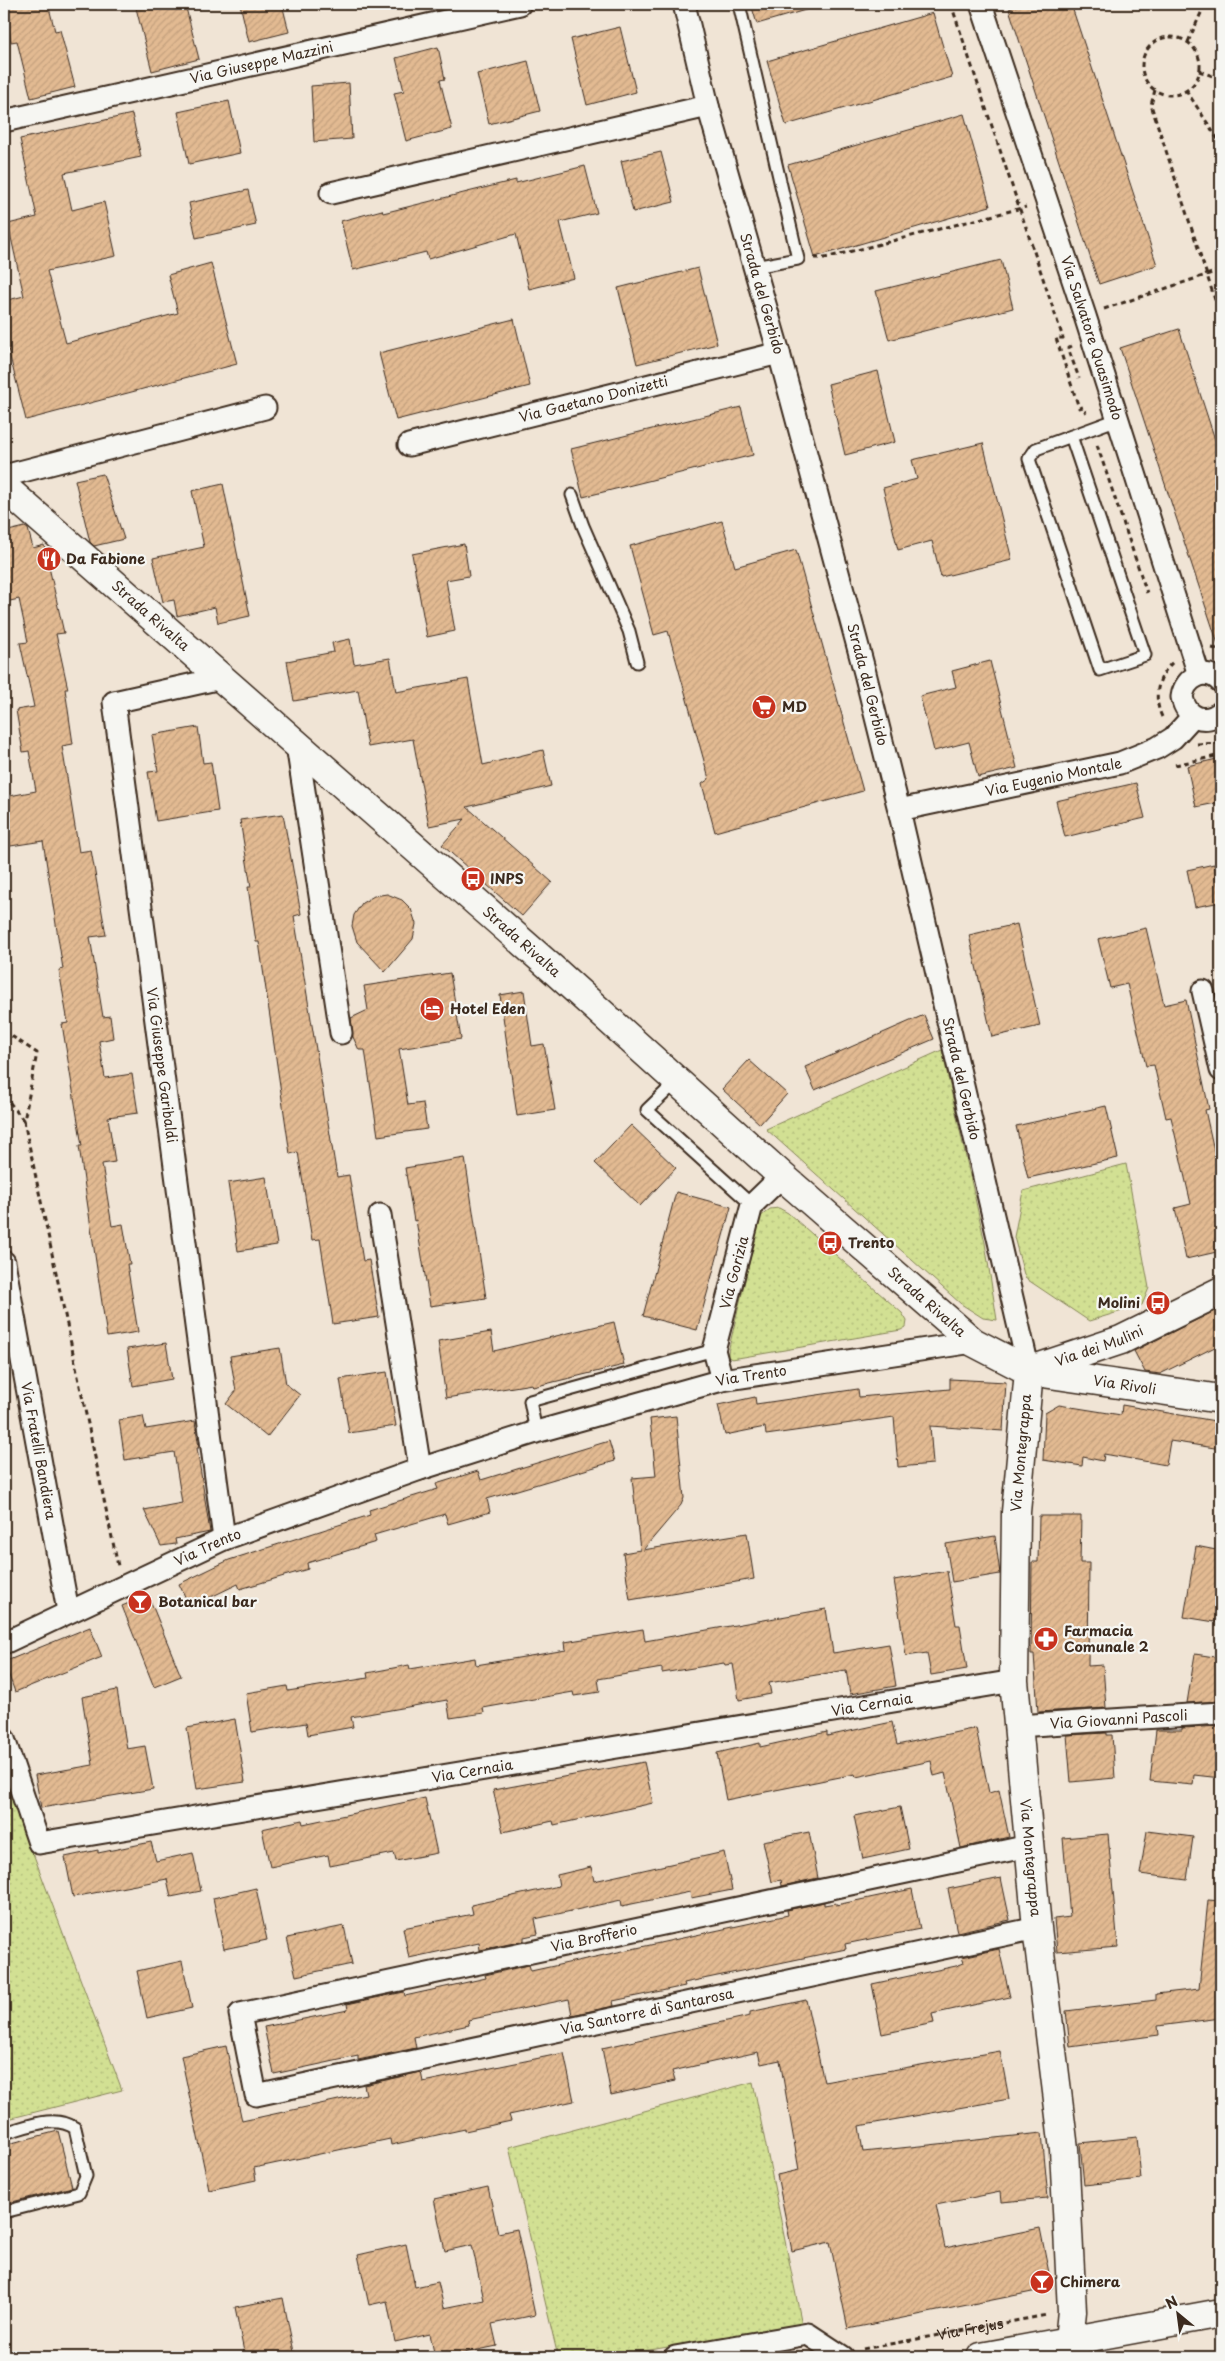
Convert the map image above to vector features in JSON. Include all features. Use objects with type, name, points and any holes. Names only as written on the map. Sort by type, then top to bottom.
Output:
[{"type":"street","name":"Via Giuseppe Mazzini","points":[[4,121],[520,4]]},
{"type":"street","name":"Strada del Gerbido","points":[[684,4],[708,106],[779,353],[899,810],[1029,1371]]},
{"type":"street","name":"Via Salvatore Quasimodo","points":[[981,4],[1085,316],[1199,675]]},
{"type":"street","points":[[331,193],[708,106]]},
{"type":"street","name":"Via Gaetano Donizetti","points":[[409,445],[779,353]]},
{"type":"street","points":[[4,476],[265,408]]},
{"type":"street","name":"Strada Rivalta","points":[[4,487],[677,1080],[782,1176],[973,1342],[1029,1371]]},
{"type":"street","points":[[1221,682],[1213,676],[1199,675],[1192,678],[1183,690],[1184,705],[1193,716],[1208,719],[1221,712]]},
{"type":"street","name":"Via Giuseppe Garibaldi","points":[[222,678],[114,702],[224,1539]]},
{"type":"street","name":"Via Eugenio Montale","points":[[899,810],[1120,763],[1157,748],[1173,738],[1193,716]]},
{"type":"street","points":[[297,745],[341,1033]]},
{"type":"street","points":[[1203,991],[1221,1070]]},
{"type":"street","points":[[752,1205],[782,1176]]},
{"type":"street","name":"Via Gorizia","points":[[722,1380],[714,1350],[752,1205]]},
{"type":"street","points":[[380,1215],[420,1469]]},
{"type":"street","name":"Via Fratelli Bandiera","points":[[4,1262],[68,1611]]},
{"type":"street","name":"Via dei Mulini","points":[[1029,1371],[1121,1340],[1221,1291]]},
{"type":"street","name":"Via Trento","points":[[4,1643],[68,1611],[224,1539],[420,1469],[536,1432],[722,1380],[973,1342]]},
{"type":"street","name":"Via Rivoli","points":[[1029,1371],[1221,1399]]},
{"type":"street","name":"Via Montegrappa","points":[[1029,1371],[1016,1512],[1014,1681],[1036,1928],[1064,2149],[1072,2311],[1067,2349]]},
{"type":"street","name":"Via Cernaia","points":[[4,1739],[39,1843],[1014,1681]]},
{"type":"street","name":"Via Giovanni Pascoli","points":[[1017,1726],[1221,1713]]},
{"type":"street","name":"Via Brofferio","points":[[256,2095],[240,2014],[1029,1846]]},
{"type":"street","name":"Via Santorre di Santarosa","points":[[256,2095],[1036,1928]]},
{"type":"street","name":"Via Frejus","points":[[981,2357],[1067,2349],[1221,2313]]},
{"type":"street","points":[[675,2357],[808,2334],[840,2355]]},
{"type":"lane","points":[[739,4],[798,259],[754,267]]},
{"type":"lane","points":[[1071,436],[1146,655],[1100,670],[1029,459],[1036,449],[1071,436],[1118,419]]},
{"type":"lane","points":[[572,495],[629,630],[637,662]]},
{"type":"lane","points":[[677,1080],[647,1110],[752,1205]]},
{"type":"lane","points":[[536,1432],[530,1401],[714,1350]]},
{"type":"lane","points":[[4,2133],[48,2121],[66,2122],[75,2128],[86,2176],[79,2193],[4,2212]]},
{"type":"path","points":[[951,4],[1063,338],[1056,338],[1079,408],[1083,407],[1149,597]]},
{"type":"path","points":[[1188,42],[1205,4]]},
{"type":"path","points":[[1171,36],[1188,42],[1195,49],[1199,58],[1199,71],[1197,78],[1186,90],[1174,94],[1164,94],[1154,90],[1143,76],[1143,57],[1153,42],[1171,36]]},
{"type":"path","points":[[1199,71],[1221,79]]},
{"type":"path","points":[[1154,90],[1151,105],[1221,318]]},
{"type":"path","points":[[1186,90],[1221,144]]},
{"type":"path","points":[[798,259],[825,258],[1029,206]]},
{"type":"path","points":[[1085,316],[1221,270]]},
{"type":"path","points":[[1168,654],[1171,663]]},
{"type":"path","points":[[4,1031],[37,1053],[24,1121],[122,1586]]},
{"type":"path","points":[[4,1095],[24,1121]]},
{"type":"path","name":"Via Frejus","points":[[840,2355],[1072,2311]]},
{"type":"green space","points":[[942,1050],[985,1243],[997,1320],[983,1318],[961,1304],[766,1129]]},
{"type":"green space","points":[[1126,1164],[1149,1288],[1142,1305],[1089,1321],[1025,1278],[1014,1237],[1023,1191]]},
{"type":"green space","points":[[779,1208],[788,1213],[902,1313],[907,1321],[906,1327],[901,1330],[732,1359],[728,1357],[760,1217],[770,1209]]},
{"type":"green space","points":[[4,1776],[122,2090],[4,2120]]},
{"type":"green space","points":[[753,2082],[802,2325],[607,2357],[558,2357],[509,2147]]},
{"type":"building","points":[[4,4],[48,4],[55,31],[60,30],[75,87],[31,98],[17,41],[11,42]]},
{"type":"building","points":[[135,4],[185,4],[199,59],[152,71]]},
{"type":"building","points":[[240,4],[282,4],[289,32],[249,42]]},
{"type":"building","points":[[751,4],[808,4],[809,9],[757,24]]},
{"type":"building","points":[[1023,4],[1071,4],[1157,265],[1099,284],[1009,9]]},
{"type":"building","points":[[933,13],[952,77],[786,125],[767,61]]},
{"type":"building","points":[[620,27],[636,92],[587,105],[571,39]]},
{"type":"building","points":[[438,47],[445,79],[440,80],[452,129],[406,141],[394,93],[404,91],[396,58]]},
{"type":"building","points":[[528,61],[540,111],[489,124],[477,74]]},
{"type":"building","points":[[349,83],[352,139],[314,142],[311,86]]},
{"type":"building","points":[[229,101],[240,153],[189,164],[178,112]]},
{"type":"building","points":[[132,114],[141,157],[64,173],[72,210],[104,202],[116,256],[47,271],[66,343],[178,313],[168,275],[211,263],[237,364],[26,420],[4,333],[4,301],[24,296],[8,224],[37,217],[20,139]]},
{"type":"building","points":[[964,114],[990,206],[815,257],[788,165]]},
{"type":"building","points":[[661,152],[674,202],[633,212],[621,161]]},
{"type":"building","points":[[585,166],[597,213],[560,222],[574,278],[529,289],[516,234],[428,259],[426,252],[353,270],[341,221],[382,210],[383,213],[516,180],[516,183]]},
{"type":"building","points":[[248,190],[256,225],[196,238],[189,203]]},
{"type":"building","points":[[1001,260],[1013,308],[889,340],[876,291]]},
{"type":"building","points":[[698,268],[717,344],[637,364],[618,288]]},
{"type":"building","points":[[514,319],[530,386],[396,420],[379,353]]},
{"type":"building","points":[[1179,329],[1221,458],[1221,644],[1218,644],[1120,348]]},
{"type":"building","points":[[878,371],[895,442],[845,455],[828,384]]},
{"type":"building","points":[[741,407],[753,455],[583,497],[571,449]]},
{"type":"building","points":[[983,443],[1012,560],[941,577],[932,541],[898,550],[883,488],[917,479],[912,460]]},
{"type":"building","points":[[103,474],[124,539],[94,546],[90,542],[75,480]]},
{"type":"building","points":[[223,484],[250,616],[218,623],[215,607],[177,616],[174,600],[163,602],[153,558],[204,547],[192,491]]},
{"type":"building","name":"MD","points":[[722,521],[735,567],[796,550],[863,791],[715,832],[702,784],[709,779],[668,631],[654,635],[630,546]]},
{"type":"building","points":[[25,527],[28,529],[33,548],[44,545],[64,633],[56,634],[68,689],[65,689],[73,744],[62,746],[79,852],[91,850],[106,935],[90,937],[103,1017],[110,1016],[113,1038],[99,1041],[105,1078],[132,1074],[138,1113],[108,1117],[115,1162],[102,1164],[112,1226],[123,1224],[130,1264],[127,1264],[138,1332],[107,1337],[79,1146],[82,1146],[62,1024],[68,1023],[59,970],[63,969],[43,841],[4,847],[4,797],[36,791],[29,751],[23,752],[16,710],[34,707],[20,643],[28,642],[19,599],[10,601],[4,573],[4,532]]},
{"type":"building","points":[[464,544],[469,576],[446,580],[455,631],[427,637],[412,554]]},
{"type":"building","points":[[350,639],[354,664],[390,658],[396,692],[468,679],[483,765],[543,750],[551,786],[467,807],[552,882],[522,916],[442,845],[465,819],[429,826],[413,739],[368,747],[358,690],[294,701],[287,661],[334,652],[332,643]]},
{"type":"building","points":[[990,661],[1017,768],[978,777],[969,742],[934,751],[920,696],[956,687],[952,671]]},
{"type":"building","points":[[198,727],[203,763],[211,762],[218,811],[156,821],[148,772],[158,771],[152,735]]},
{"type":"building","points":[[1221,758],[1221,802],[1196,807],[1187,766]]},
{"type":"building","points":[[1136,783],[1145,818],[1065,837],[1056,801]]},
{"type":"building","points":[[283,814],[301,914],[294,916],[337,1177],[349,1175],[363,1261],[369,1260],[379,1317],[333,1324],[320,1239],[312,1240],[298,1152],[290,1154],[259,942],[256,942],[248,887],[251,887],[240,820]]},
{"type":"building","points":[[1214,864],[1221,902],[1195,907],[1187,870]]},
{"type":"building","points":[[387,894],[402,900],[411,909],[416,924],[413,939],[385,972],[357,942],[352,926],[354,915],[362,903],[374,896]]},
{"type":"building","points":[[1017,924],[1040,1026],[992,1037],[969,935]]},
{"type":"building","points":[[1146,928],[1164,1005],[1186,1000],[1209,1109],[1205,1110],[1221,1182],[1221,1251],[1186,1259],[1175,1208],[1191,1204],[1171,1117],[1166,1118],[1154,1065],[1146,1066],[1127,984],[1110,988],[1098,939]]},
{"type":"building","points":[[450,973],[461,1039],[399,1049],[408,1105],[423,1103],[427,1129],[378,1136],[365,1050],[359,1050],[353,1037],[351,1018],[368,1010],[364,986]]},
{"type":"building","points":[[524,991],[532,1046],[544,1044],[555,1110],[517,1116],[500,995]]},
{"type":"building","points":[[924,1015],[934,1039],[815,1090],[805,1067]]},
{"type":"building","points":[[749,1060],[787,1094],[760,1124],[722,1089]]},
{"type":"building","points":[[1106,1106],[1118,1158],[1028,1178],[1016,1126]]},
{"type":"building","points":[[631,1125],[676,1168],[640,1206],[595,1163]]},
{"type":"building","points":[[465,1158],[486,1298],[430,1306],[416,1220],[414,1221],[405,1168]]},
{"type":"building","points":[[266,1177],[277,1245],[238,1251],[228,1183]]},
{"type":"building","points":[[676,1192],[731,1207],[697,1330],[643,1316]]},
{"type":"building","points":[[1221,1308],[1221,1344],[1160,1374],[1145,1372],[1134,1351]]},
{"type":"building","points":[[614,1322],[624,1365],[533,1387],[532,1384],[446,1398],[438,1341],[491,1332],[494,1351]]},
{"type":"building","points":[[166,1343],[172,1379],[133,1386],[127,1349]]},
{"type":"building","points":[[280,1348],[286,1384],[300,1395],[267,1437],[226,1404],[236,1391],[230,1356]]},
{"type":"building","points":[[387,1372],[396,1426],[349,1433],[340,1379]]},
{"type":"building","points":[[950,1379],[1006,1382],[1003,1431],[930,1426],[933,1464],[898,1467],[894,1417],[766,1435],[765,1427],[725,1435],[718,1405],[755,1397],[756,1404],[858,1389],[859,1397],[950,1389]]},
{"type":"building","points":[[1059,1405],[1121,1415],[1122,1405],[1221,1422],[1221,1449],[1170,1441],[1166,1465],[1104,1454],[1103,1461],[1083,1457],[1082,1466],[1043,1460],[1045,1413]]},
{"type":"building","points":[[143,1416],[146,1429],[195,1421],[199,1448],[197,1448],[210,1532],[175,1539],[176,1544],[161,1546],[144,1510],[182,1503],[174,1452],[125,1460],[119,1420]]},
{"type":"building","points":[[676,1416],[684,1498],[681,1505],[643,1550],[747,1533],[754,1579],[630,1600],[623,1553],[640,1550],[632,1478],[656,1476],[650,1419]]},
{"type":"building","points":[[609,1441],[615,1461],[487,1499],[490,1512],[448,1524],[445,1514],[374,1535],[376,1542],[307,1563],[308,1569],[240,1589],[238,1584],[190,1607],[179,1584],[229,1560],[370,1515],[369,1510],[438,1489],[436,1484],[478,1471],[481,1480]]},
{"type":"building","points":[[1039,1516],[1081,1516],[1080,1563],[1089,1563],[1088,1666],[1103,1665],[1106,1708],[1038,1712],[1034,1654],[1031,1654],[1032,1562],[1038,1562]]},
{"type":"building","points":[[995,1536],[1000,1574],[952,1582],[946,1544]]},
{"type":"building","points":[[1196,1546],[1221,1551],[1221,1623],[1184,1617]]},
{"type":"building","points":[[947,1571],[956,1625],[960,1625],[967,1669],[931,1675],[927,1653],[906,1656],[894,1580]]},
{"type":"building","points":[[148,1595],[181,1676],[154,1687],[122,1606]]},
{"type":"building","points":[[826,1609],[833,1653],[889,1644],[896,1686],[850,1694],[846,1670],[769,1683],[771,1694],[739,1700],[733,1664],[725,1665],[724,1663],[662,1673],[662,1668],[598,1679],[600,1692],[574,1696],[573,1692],[483,1708],[484,1713],[450,1718],[447,1700],[351,1717],[353,1727],[308,1735],[306,1723],[252,1732],[246,1693],[287,1686],[288,1691],[368,1678],[367,1673],[409,1665],[410,1669],[475,1658],[476,1665],[566,1650],[565,1642],[643,1629],[645,1641]]},
{"type":"building","points":[[90,1627],[102,1657],[15,1692],[4,1662]]},
{"type":"building","points":[[1195,1654],[1221,1658],[1221,1701],[1187,1703]]},
{"type":"building","points":[[117,1690],[127,1749],[145,1746],[153,1789],[41,1808],[35,1775],[93,1765],[82,1697]]},
{"type":"building","points":[[235,1719],[245,1782],[197,1789],[187,1728]]},
{"type":"building","points":[[892,1722],[897,1745],[976,1728],[989,1793],[999,1790],[1009,1837],[961,1848],[945,1773],[934,1776],[931,1761],[856,1777],[855,1774],[726,1800],[717,1753],[760,1743],[760,1747],[827,1732],[827,1736]]},
{"type":"building","points":[[1221,1726],[1221,1778],[1194,1775],[1193,1785],[1150,1781],[1156,1730],[1182,1730],[1182,1728]]},
{"type":"building","points":[[1107,1733],[1107,1735],[1112,1735],[1115,1778],[1071,1782],[1067,1735]]},
{"type":"building","points":[[644,1762],[653,1803],[554,1825],[553,1821],[503,1832],[493,1790]]},
{"type":"building","points":[[425,1798],[437,1853],[396,1861],[394,1853],[330,1866],[328,1855],[270,1867],[262,1829],[302,1820],[303,1824]]},
{"type":"building","points":[[900,1807],[909,1849],[863,1859],[854,1816]]},
{"type":"building","points":[[1147,1831],[1193,1837],[1187,1880],[1140,1874]]},
{"type":"building","points":[[809,1832],[818,1878],[782,1886],[781,1880],[772,1882],[763,1841]]},
{"type":"building","points":[[1108,1834],[1118,1947],[1057,1952],[1054,1919],[1070,1917],[1063,1838]]},
{"type":"building","points":[[151,1842],[156,1861],[193,1853],[201,1891],[171,1897],[167,1879],[73,1897],[65,1857],[98,1850],[98,1853]]},
{"type":"building","points":[[724,1852],[732,1890],[691,1898],[690,1892],[622,1906],[621,1900],[535,1919],[538,1934],[524,1937],[524,1941],[480,1950],[479,1943],[409,1958],[403,1928],[473,1914],[471,1905],[559,1886],[557,1875],[591,1867],[594,1881]]},
{"type":"building","points":[[1001,1878],[1010,1920],[957,1932],[948,1889]]},
{"type":"building","points":[[256,1888],[267,1940],[224,1949],[213,1898]]},
{"type":"building","points":[[912,1889],[920,1929],[845,1944],[846,1949],[684,1983],[685,1986],[613,2001],[614,2006],[572,2015],[569,1999],[468,2020],[469,2025],[414,2037],[416,2048],[358,2060],[358,2056],[274,2074],[264,2027],[348,2010],[347,2004],[404,1992],[405,1996],[486,1978],[485,1975],[529,1965],[531,1971],[788,1915],[787,1910],[824,1902],[824,1905],[836,1903],[836,1905]]},
{"type":"building","points":[[1208,1900],[1221,1901],[1221,2018],[1158,2026],[1159,2035],[1070,2047],[1066,2011],[1156,2000],[1156,1994],[1199,1989]]},
{"type":"building","points":[[344,1926],[352,1964],[296,1976],[287,1938]]},
{"type":"building","points":[[999,1949],[1010,1997],[932,2014],[934,2023],[882,2034],[872,1984],[956,1966],[964,1963],[962,1957]]},
{"type":"building","points":[[182,1961],[192,2008],[147,2018],[137,1971]]},
{"type":"building","points":[[806,2000],[824,2082],[1000,2051],[1009,2099],[859,2126],[863,2152],[1042,2133],[1048,2198],[1001,2202],[1000,2192],[936,2205],[945,2248],[1040,2228],[1052,2288],[848,2329],[830,2242],[792,2251],[777,2175],[799,2170],[780,2060],[761,2064],[758,2052],[672,2071],[675,2081],[611,2095],[602,2048],[750,2016],[750,2012]]},
{"type":"building","points":[[226,2046],[242,2121],[366,2094],[364,2085],[421,2072],[423,2082],[564,2053],[574,2101],[509,2115],[511,2121],[465,2131],[465,2129],[391,2145],[390,2139],[254,2168],[256,2180],[209,2190],[181,2056]]},
{"type":"building","points":[[58,2131],[72,2187],[4,2204],[4,2145]]},
{"type":"building","points":[[1137,2137],[1141,2179],[1084,2185],[1080,2143]]},
{"type":"building","points":[[488,2187],[498,2233],[517,2229],[535,2315],[492,2324],[497,2346],[445,2357],[435,2357],[430,2334],[395,2342],[387,2301],[369,2305],[358,2255],[406,2244],[415,2287],[438,2282],[444,2308],[484,2300],[472,2245],[445,2251],[434,2199]]},
{"type":"building","points":[[283,2298],[295,2357],[245,2357],[235,2307]]},
{"type":"place","name":"Da Fabione","points":[[49,559]]},
{"type":"place","name":"MD","points":[[764,707]]},
{"type":"place","name":"INPS","points":[[473,879]]},
{"type":"place","name":"Hotel Eden","points":[[432,1009]]},
{"type":"place","name":"Trento","points":[[830,1243]]},
{"type":"place","name":"Molini","points":[[1158,1303]]},
{"type":"place","name":"Botanical bar","points":[[140,1602]]},
{"type":"place","name":"Farmacia Comunale 2","points":[[1046,1639]]},
{"type":"place","name":"Chimera","points":[[1042,2282]]}]
